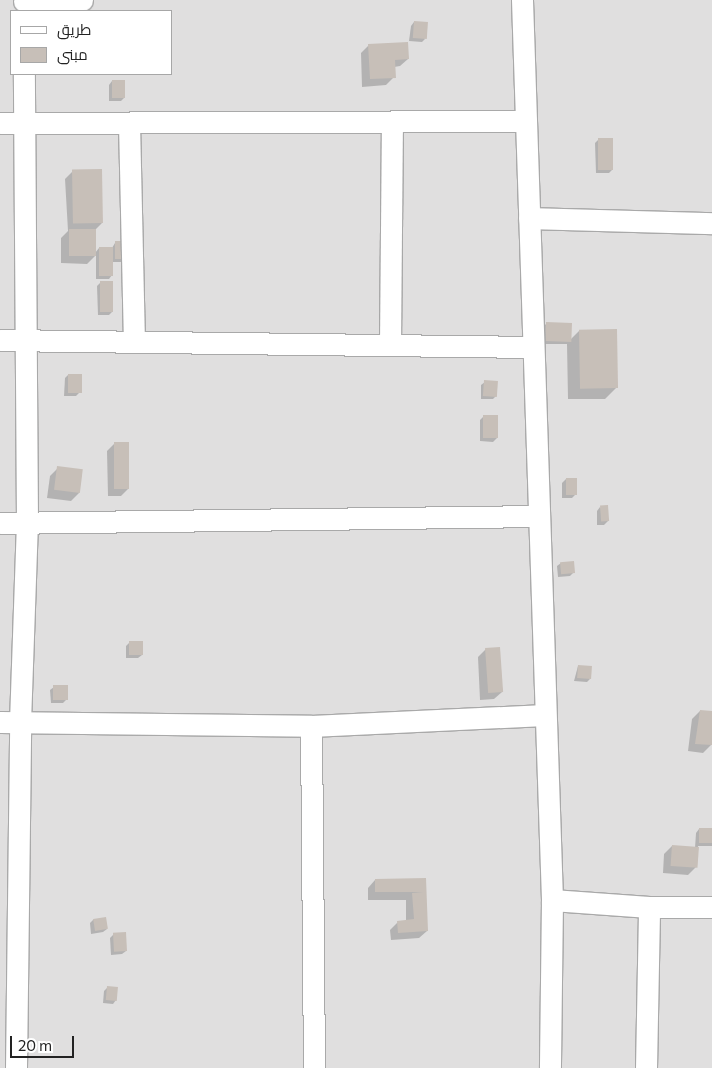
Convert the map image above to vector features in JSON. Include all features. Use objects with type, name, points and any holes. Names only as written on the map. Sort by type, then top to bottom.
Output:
[{"type":"street","points":[[24,4],[82,0]]},
{"type":"street","points":[[522,0],[552,900],[550,1068]]},
{"type":"street","points":[[16,1068],[10,722],[27,522],[24,75]]},
{"type":"street","points":[[0,123],[392,124],[526,121]]},
{"type":"street","points":[[130,123],[134,341]]},
{"type":"street","points":[[390,345],[392,124]]},
{"type":"street","points":[[529,218],[712,223]]},
{"type":"street","points":[[0,340],[533,347]]},
{"type":"street","points":[[0,522],[538,516]]},
{"type":"street","points":[[10,722],[311,726],[545,715]]},
{"type":"street","points":[[311,726],[314,1068]]},
{"type":"street","points":[[552,900],[649,907],[712,907]]},
{"type":"street","points":[[646,1068],[649,907]]},
{"type":"shaded area","points":[[0,0],[712,0],[712,1068],[0,1068]]},
{"type":"building","points":[[414,21],[428,22],[427,39],[413,38]]},
{"type":"building","points":[[408,42],[409,59],[395,60],[396,78],[370,79],[368,44]]},
{"type":"building","points":[[112,80],[125,80],[125,98],[112,98]]},
{"type":"building","points":[[598,138],[613,138],[613,170],[598,170]]},
{"type":"building","points":[[102,169],[103,223],[73,224],[72,170]]},
{"type":"building","points":[[69,229],[96,229],[96,256],[69,256]]},
{"type":"building","points":[[115,241],[128,241],[128,259],[115,259]]},
{"type":"building","points":[[99,247],[113,247],[113,276],[99,276]]},
{"type":"building","points":[[100,281],[113,281],[113,312],[100,312]]},
{"type":"building","points":[[546,322],[572,323],[571,342],[545,341]]},
{"type":"building","points":[[617,329],[618,388],[580,389],[579,330]]},
{"type":"building","points":[[68,374],[82,374],[82,393],[68,393]]},
{"type":"building","points":[[484,380],[498,381],[497,397],[483,396]]},
{"type":"building","points":[[483,415],[498,415],[498,438],[483,438]]},
{"type":"building","points":[[114,442],[129,442],[129,489],[114,489]]},
{"type":"building","points":[[57,466],[83,469],[80,493],[54,490]]},
{"type":"building","points":[[566,478],[577,478],[577,495],[566,495]]},
{"type":"building","points":[[608,505],[609,521],[601,522],[600,506]]},
{"type":"building","points":[[574,561],[575,573],[561,574],[560,562]]},
{"type":"building","points":[[129,641],[143,641],[143,655],[129,655]]},
{"type":"building","points":[[500,647],[503,692],[488,693],[485,648]]},
{"type":"building","points":[[578,665],[592,666],[591,679],[577,678]]},
{"type":"building","points":[[53,685],[68,685],[68,700],[53,700]]},
{"type":"building","points":[[700,710],[712,711],[712,745],[695,744]]},
{"type":"building","points":[[699,828],[712,828],[712,843],[699,843]]},
{"type":"building","points":[[672,845],[699,847],[697,868],[671,866]]},
{"type":"building","points":[[426,878],[428,931],[398,933],[397,921],[414,919],[412,893],[423,892],[375,892],[375,879]]},
{"type":"building","points":[[106,917],[108,929],[95,931],[93,919]]},
{"type":"building","points":[[126,932],[127,951],[114,952],[113,933]]},
{"type":"building","points":[[107,986],[118,987],[117,1001],[106,1000]]}]
